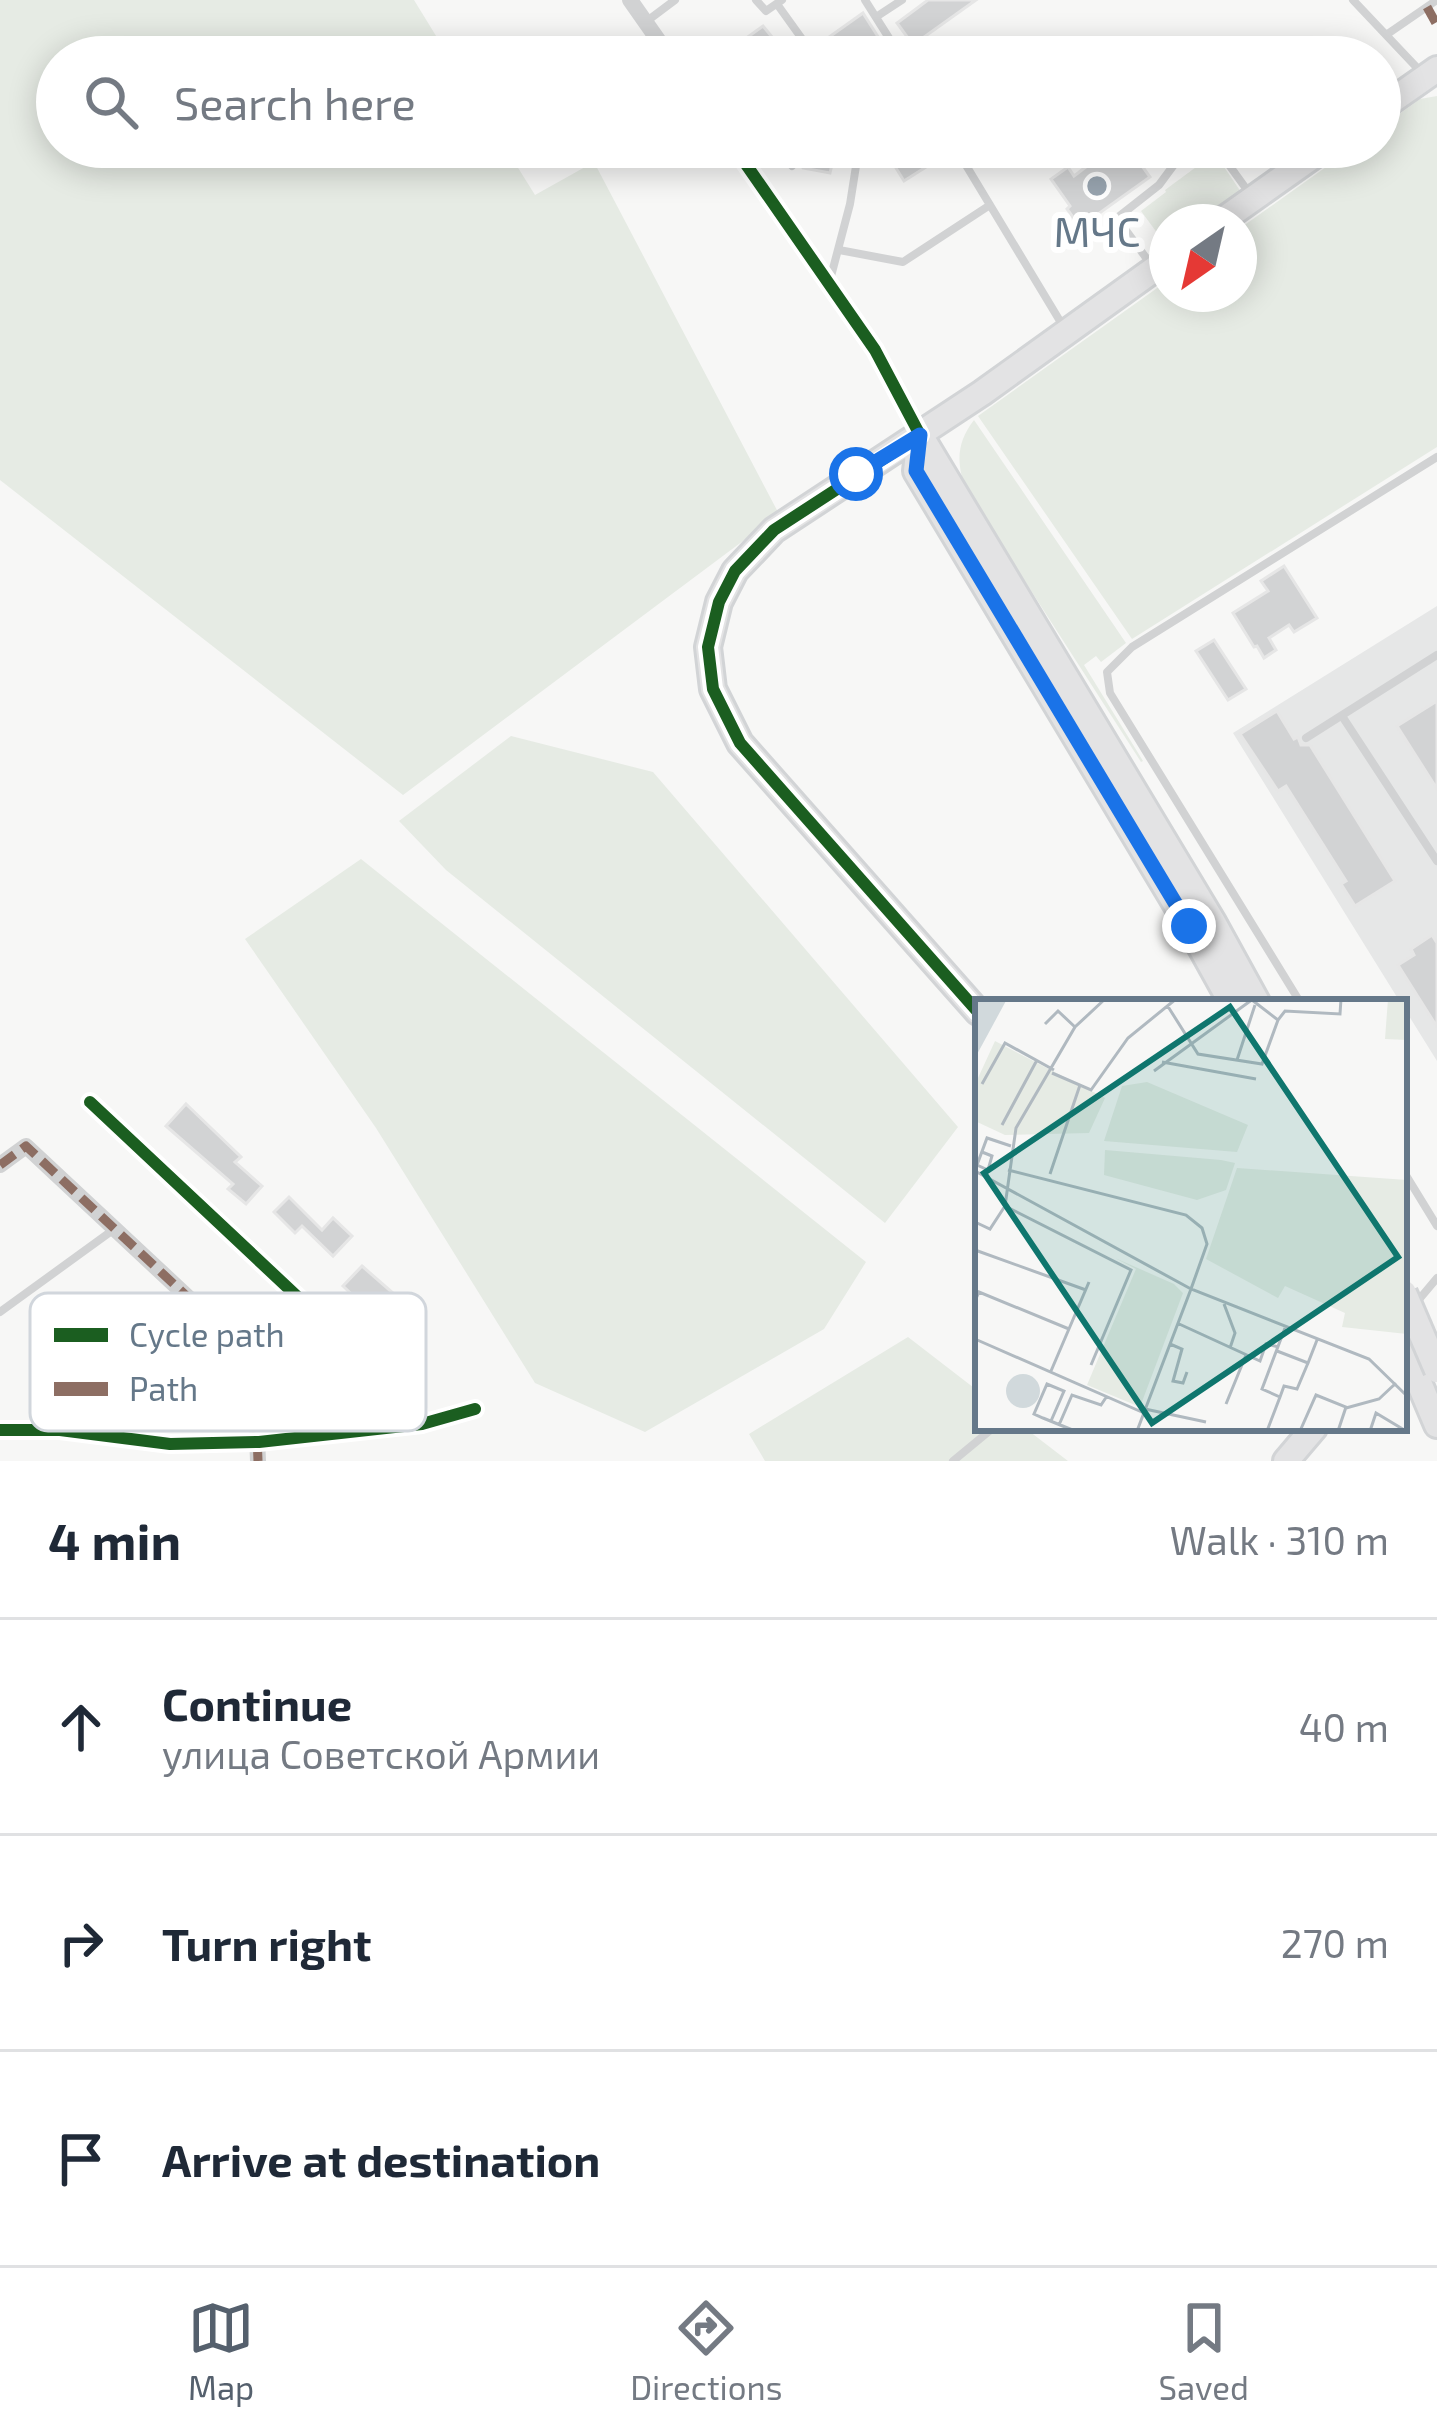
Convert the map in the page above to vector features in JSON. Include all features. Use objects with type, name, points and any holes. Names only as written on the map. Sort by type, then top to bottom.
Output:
[{"type":"main road","points":[[1401,94],[1431,73]]},
{"type":"main road","points":[[1245,204],[1296,168]]},
{"type":"main road","points":[[975,1009],[740,743],[713,688],[708,647],[719,602],[735,571],[774,530],[920,435],[1149,273]]},
{"type":"main road","points":[[920,435],[916,471],[1229,999]]},
{"type":"main road","points":[[920,435],[1255,999]]},
{"type":"main road","points":[[1407,1300],[1437,1370]]},
{"type":"main road","points":[[1407,1354],[1437,1425]]},
{"type":"main road","points":[[1286,1461],[1311,1431]]},
{"type":"street","points":[[630,0],[656,36]]},
{"type":"street","points":[[749,168],[875,350],[920,435]]},
{"type":"street","points":[[90,1102],[294,1293]]},
{"type":"street","points":[[0,1165],[26,1146],[183,1293]]},
{"type":"street","points":[[426,1423],[476,1409]]},
{"type":"street","points":[[67,1431],[258,1452],[381,1431]]},
{"type":"lane","points":[[646,22],[675,0]]},
{"type":"lane","points":[[756,0],[766,11],[779,2],[801,36]]},
{"type":"lane","points":[[865,0],[888,36]]},
{"type":"lane","points":[[876,17],[902,0]]},
{"type":"lane","points":[[1353,0],[1386,35],[1437,0]]},
{"type":"lane","points":[[1401,48],[1431,73]]},
{"type":"lane","points":[[829,283],[856,168]]},
{"type":"lane","points":[[969,168],[1066,332]]},
{"type":"lane","points":[[1149,252],[1117,218],[1159,185],[1172,168]]},
{"type":"lane","points":[[1231,168],[1253,198]]},
{"type":"lane","points":[[838,250],[903,262],[991,205]]},
{"type":"lane","points":[[1298,999],[1110,692],[1107,672],[1132,647],[1436,460]]},
{"type":"lane","points":[[1306,738],[1437,655]]},
{"type":"lane","points":[[1342,716],[1437,862]]},
{"type":"lane","points":[[1407,1177],[1437,1226]]},
{"type":"lane","points":[[0,1312],[115,1229]]},
{"type":"lane","points":[[1407,1314],[1437,1278]]},
{"type":"lane","points":[[953,1461],[989,1431]]},
{"type":"shaded area","points":[[0,0],[414,0],[436,36],[36,36],[36,168],[518,168],[535,195],[583,168],[597,168],[779,514],[403,795],[0,480]]},
{"type":"shaded area","points":[[1437,96],[1437,447],[1132,639],[978,416],[1149,294],[1149,312],[1257,312],[1257,216],[1325,168],[1401,168],[1401,113],[1420,99]]},
{"type":"shaded area","points":[[1195,168],[1225,168],[1241,192],[1224,204],[1150,204]]},
{"type":"shaded area","points":[[974,420],[1126,643],[1101,662],[1096,656],[1084,665],[1141,762],[967,491],[960,454]]},
{"type":"shaded area","points":[[1437,606],[1437,1061],[1407,1013],[1407,999],[1398,999],[1233,733]]},
{"type":"shaded area","points":[[511,736],[653,772],[958,1127],[885,1223],[446,870],[399,821]]},
{"type":"shaded area","points":[[361,859],[866,1262],[824,1329],[645,1432],[535,1383],[376,1128],[245,939]]},
{"type":"shaded area","points":[[908,1337],[975,1389],[975,1431],[1029,1431],[1068,1461],[765,1461],[749,1434]]},
{"type":"building","points":[[928,0],[976,0],[926,36],[906,36],[897,23]]},
{"type":"building","points":[[863,13],[878,36],[831,36]]},
{"type":"building","points":[[763,26],[771,36],[749,36]]},
{"type":"building","points":[[896,168],[924,168],[904,181]]},
{"type":"building","points":[[1067,168],[1074,176],[1084,168],[1144,168],[1150,177],[1080,227],[1051,179]]},
{"type":"building","points":[[1284,566],[1317,618],[1294,632],[1289,625],[1269,638],[1276,650],[1264,658],[1233,613],[1268,591],[1261,581]]},
{"type":"building","points":[[1214,640],[1246,689],[1228,700],[1196,651]]},
{"type":"building","points":[[1437,701],[1437,789],[1397,726]]},
{"type":"building","points":[[1277,711],[1294,739],[1310,745],[1395,881],[1355,906],[1341,884],[1346,881],[1286,786],[1278,791],[1240,734]]},
{"type":"building","points":[[1432,935],[1437,943],[1437,1027],[1398,965]]},
{"type":"building","points":[[186,1104],[241,1157],[235,1162],[262,1186],[246,1204],[228,1189],[233,1184],[166,1126]]},
{"type":"building","points":[[289,1197],[322,1230],[333,1218],[352,1236],[333,1256],[302,1226],[295,1233],[274,1212]]},
{"type":"building","points":[[362,1266],[393,1293],[350,1293],[343,1286]]},
{"type":"marked path","points":[[1427,7],[1437,25]]},
{"type":"marked path","points":[[0,1165],[26,1146],[183,1293]]},
{"type":"marked path","points":[[257,1431],[258,1461]]},
{"type":"cycle path","points":[[749,168],[875,350],[920,435],[774,530],[735,571],[719,602],[708,647],[713,689],[740,743],[975,1009]]},
{"type":"cycle path","points":[[90,1102],[293,1293]]},
{"type":"cycle path","points":[[426,1423],[475,1409]]},
{"type":"cycle path","points":[[0,1430],[30,1430]]},
{"type":"cycle path","points":[[68,1431],[170,1444],[259,1442],[359,1431]]},
{"type":"place","name":"МЧС","points":[[1097,186]]},
{"type":"route","points":[[856,474],[920,435],[916,471],[1189,926]]}]
